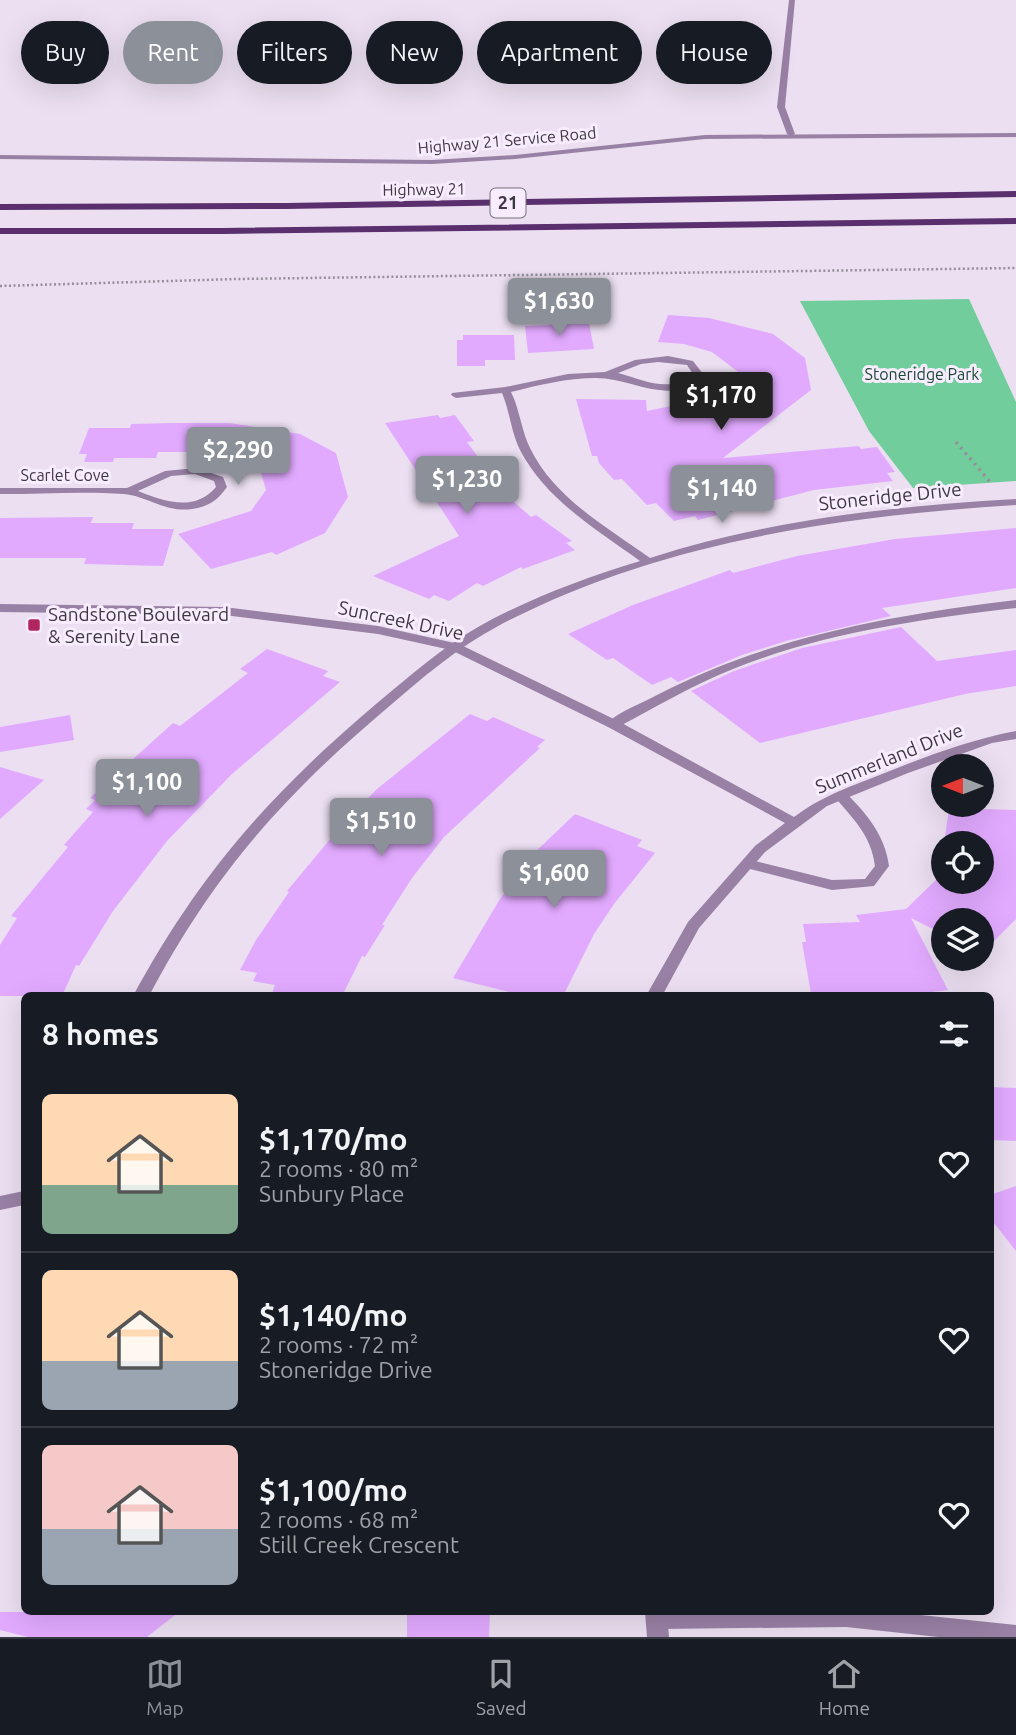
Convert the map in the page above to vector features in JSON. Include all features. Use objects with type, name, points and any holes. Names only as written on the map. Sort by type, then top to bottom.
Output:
[{"type":"main road","name":"Highway 21","points":[[0,207],[417,205],[1016,194]]},
{"type":"main road","name":"21","points":[[0,231],[223,231],[1016,220]]},
{"type":"street","points":[[791,135],[781,107],[792,0]]},
{"type":"street","name":"Highway 21 Service Road","points":[[0,157],[432,162],[559,153],[693,138],[1016,135]]},
{"type":"street","points":[[456,395],[505,390],[561,378],[609,374],[640,384],[671,388],[685,385],[698,374],[690,363],[652,358],[626,365],[609,374]]},
{"type":"street","points":[[505,390],[513,405],[525,450],[542,476],[570,505],[646,560]]},
{"type":"street","name":"Scarlet Cove","points":[[0,491],[129,491],[172,506],[197,505],[217,497],[222,487],[219,479],[196,471],[169,473],[129,491]]},
{"type":"street","name":"Stoneridge Drive","points":[[143,992],[162,955],[203,891],[244,836],[334,746],[455,647],[531,605],[646,560],[820,520],[891,510],[1016,502]]},
{"type":"street","points":[[613,724],[679,689],[747,660],[846,631],[954,611],[1016,604]]},
{"type":"street","name":"Suncreek Drive","points":[[0,608],[224,611],[378,630],[455,647],[613,724],[795,823]]},
{"type":"street","name":"Summerland Drive","points":[[656,992],[694,925],[760,849],[822,803],[989,740],[1016,735]]},
{"type":"street","name":"Summerland Drive","points":[[747,864],[832,886],[869,883],[882,866],[879,846],[858,813],[840,795]]},
{"type":"street","points":[[0,1203],[21,1199]]},
{"type":"street","points":[[657,1623],[846,1617],[1016,1635]]},
{"type":"path","points":[[0,286],[237,279],[1016,268]]},
{"type":"path","points":[[956,442],[992,486]]},
{"type":"green space","name":"Stoneridge Park","points":[[969,299],[1016,402],[1016,481],[913,488],[869,431],[800,301]]},
{"type":"building","points":[[668,315],[709,318],[773,334],[805,358],[811,390],[723,458],[859,446],[861,449],[877,447],[895,472],[887,473],[893,481],[814,490],[698,520],[695,516],[674,521],[656,503],[647,505],[622,479],[614,480],[599,463],[597,456],[592,456],[576,399],[646,400],[647,411],[710,398],[742,375],[712,352],[684,344],[658,342]]},
{"type":"building","points":[[589,323],[594,349],[528,353],[525,326]]},
{"type":"building","points":[[463,335],[514,335],[515,360],[485,360],[485,366],[457,366],[457,340],[463,340]]},
{"type":"building","points":[[438,415],[440,418],[455,415],[474,441],[467,442],[506,495],[531,517],[536,515],[572,541],[566,543],[575,550],[523,569],[521,567],[483,586],[477,583],[449,601],[434,595],[429,599],[373,576],[459,536],[385,423]]},
{"type":"building","points":[[230,423],[300,434],[336,453],[348,497],[325,533],[276,555],[272,552],[211,569],[178,534],[251,511],[266,490],[259,466],[234,452],[229,456],[208,452],[158,452],[156,458],[114,458],[113,462],[84,462],[87,454],[79,454],[89,428],[130,428],[131,424]]},
{"type":"building","points":[[93,517],[91,523],[134,523],[132,529],[174,529],[163,566],[84,564],[86,558],[0,558],[0,518]]},
{"type":"building","points":[[1016,528],[1016,588],[882,608],[891,616],[786,641],[742,655],[678,682],[671,677],[652,685],[613,658],[607,660],[568,634],[633,605],[730,570],[733,573],[797,556],[895,539]]},
{"type":"building","points":[[901,627],[937,661],[1016,650],[1016,686],[965,694],[760,743],[691,691],[734,671],[802,648]]},
{"type":"building","points":[[267,649],[328,671],[323,676],[340,682],[232,774],[167,841],[113,911],[79,966],[76,965],[64,992],[21,992],[21,996],[0,996],[0,945],[17,918],[11,916],[68,847],[64,845],[93,812],[86,809],[95,800],[90,798],[173,723],[180,726],[248,673],[240,669]]},
{"type":"building","points":[[470,714],[487,721],[493,717],[545,740],[537,747],[540,748],[444,837],[412,878],[365,957],[362,956],[344,992],[272,992],[275,985],[253,981],[257,973],[240,970],[256,940],[289,892],[287,891],[341,826],[377,789]]},
{"type":"building","points":[[70,715],[74,740],[0,752],[0,727]]},
{"type":"building","points":[[0,767],[44,780],[0,819]]},
{"type":"building","points":[[994,809],[1016,810],[1016,919],[994,941],[994,908],[931,908],[931,928],[911,918],[931,957],[931,971],[938,971],[948,990],[811,992],[802,942],[806,942],[803,924],[860,922],[856,915],[906,909],[931,885],[931,894],[994,894],[994,831],[946,831],[948,817],[994,817]]},
{"type":"building","points":[[575,814],[642,840],[637,846],[655,853],[594,934],[565,992],[509,992],[453,978],[500,899],[532,855]]},
{"type":"building","points":[[994,1087],[1016,1088],[1016,1141],[994,1140]]},
{"type":"building","points":[[1016,1186],[1016,1251],[994,1223],[994,1194]]},
{"type":"building","points":[[0,1612],[21,1612],[21,1615],[175,1615],[147,1637],[28,1637],[0,1630]]},
{"type":"building","points":[[407,1615],[490,1615],[489,1637],[407,1637]]},
{"type":"place","name":"Sandstone Boulevard & Serenity Lane","points":[[34,625]]}]
